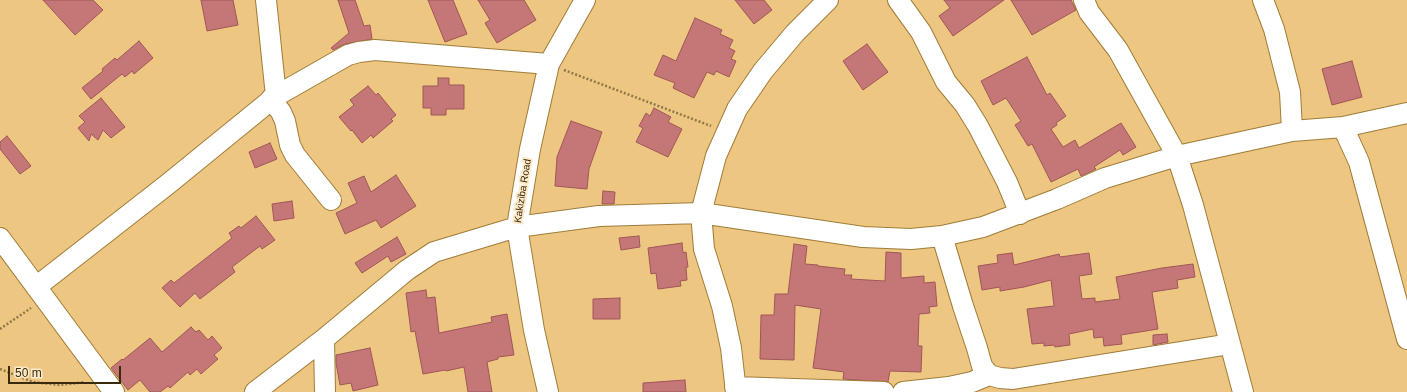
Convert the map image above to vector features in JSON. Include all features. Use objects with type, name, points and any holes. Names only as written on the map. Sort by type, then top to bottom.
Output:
[{"type":"street","points":[[266,0],[273,97],[285,120],[290,145],[296,155],[332,200]]},
{"type":"street","name":"Kakiziba Road","points":[[548,392],[534,330],[517,227],[530,149],[549,64],[586,0]]},
{"type":"street","points":[[828,0],[795,33],[762,71],[737,109],[716,156],[700,213],[704,249],[722,306],[731,348],[736,390],[884,392]]},
{"type":"street","points":[[898,0],[921,32],[946,82],[965,105],[978,126],[1003,175],[1020,214]]},
{"type":"street","points":[[1084,0],[1089,12],[1118,50],[1177,156],[1193,205],[1243,392]]},
{"type":"street","points":[[1263,0],[1274,29],[1290,92],[1292,131]]},
{"type":"street","points":[[40,292],[273,97],[348,56],[367,51],[549,64]]},
{"type":"street","points":[[255,392],[324,339],[407,270],[434,252],[517,227],[599,216],[700,213],[863,237],[912,239],[942,236],[983,227],[1020,214],[1105,178],[1177,156],[1292,131],[1343,127],[1407,113]]},
{"type":"street","points":[[1343,127],[1359,162],[1407,339]]},
{"type":"street","points":[[942,236],[982,366],[989,375],[1000,378],[1014,379],[1230,344]]},
{"type":"street","points":[[0,238],[109,386]]},
{"type":"street","points":[[324,339],[325,392]]},
{"type":"street","points":[[903,392],[948,387],[972,382],[989,375]]},
{"type":"path","points":[[549,64],[726,132]]},
{"type":"path","points":[[0,329],[40,292]]},
{"type":"path","points":[[0,370],[33,382],[60,385],[109,386]]},
{"type":"building","points":[[43,0],[93,0],[103,10],[75,35]]},
{"type":"building","points":[[201,0],[233,0],[238,25],[207,31]]},
{"type":"building","points":[[338,0],[355,0],[364,26],[370,25],[372,39],[345,44],[333,50],[331,48],[349,33]]},
{"type":"building","points":[[428,0],[453,0],[467,34],[445,42]]},
{"type":"building","points":[[478,0],[524,0],[536,20],[497,43],[485,23],[490,20]]},
{"type":"building","points":[[735,0],[764,0],[772,10],[754,24]]},
{"type":"building","points":[[944,0],[1004,0],[953,36],[939,16],[950,8]]},
{"type":"building","points":[[1011,0],[1071,0],[1076,10],[1032,35]]},
{"type":"building","points":[[695,18],[722,30],[720,34],[733,40],[729,48],[735,51],[731,59],[736,61],[729,77],[716,71],[714,75],[707,72],[694,98],[673,88],[675,83],[654,75],[663,55],[676,61]]},
{"type":"building","points":[[139,41],[153,58],[134,74],[132,71],[125,77],[122,74],[91,99],[82,88],[103,71],[102,69],[115,58],[117,60]]},
{"type":"building","points":[[867,44],[888,72],[863,90],[843,61]]},
{"type":"building","points":[[1027,57],[1047,95],[1050,93],[1066,116],[1056,123],[1057,125],[1051,129],[1063,147],[1075,140],[1079,148],[1121,123],[1136,147],[1123,155],[1120,150],[1094,167],[1096,169],[1081,176],[1078,169],[1051,182],[1032,144],[1028,146],[1015,125],[1021,121],[1006,98],[993,105],[981,81]]},
{"type":"building","points":[[1352,61],[1362,97],[1332,105],[1322,69]]},
{"type":"building","points":[[438,78],[449,78],[449,85],[464,85],[464,109],[446,109],[446,115],[431,115],[431,108],[423,108],[423,86],[438,86]]},
{"type":"building","points":[[368,86],[376,95],[378,93],[396,115],[391,119],[393,121],[373,138],[371,135],[362,143],[339,117],[354,105],[350,100]]},
{"type":"building","points":[[101,98],[125,127],[111,138],[103,130],[98,140],[91,134],[89,141],[78,128],[85,122],[79,116]]},
{"type":"building","points":[[654,108],[671,117],[668,122],[682,129],[668,157],[636,142],[643,128],[639,126],[646,113],[650,116]]},
{"type":"building","points":[[571,121],[602,132],[589,169],[587,189],[555,186],[557,157]]},
{"type":"building","points":[[7,136],[31,166],[20,174],[0,149],[0,142]]},
{"type":"building","points":[[270,143],[277,159],[255,168],[249,152]]},
{"type":"building","points":[[396,175],[416,206],[381,228],[376,220],[345,234],[336,213],[357,203],[348,183],[364,176],[371,192]]},
{"type":"building","points":[[603,191],[615,192],[614,204],[602,204]]},
{"type":"building","points":[[292,201],[294,218],[274,221],[272,204]]},
{"type":"building","points":[[256,216],[275,240],[262,249],[260,246],[232,267],[235,272],[200,299],[195,293],[180,307],[162,288],[171,280],[174,283],[232,238],[229,233],[239,226],[241,228]]},
{"type":"building","points":[[639,236],[640,247],[621,250],[619,238]]},
{"type":"building","points":[[397,237],[406,254],[391,262],[388,256],[362,273],[355,263]]},
{"type":"building","points":[[682,243],[683,253],[686,252],[688,267],[686,267],[687,280],[680,281],[681,286],[658,289],[656,273],[651,274],[648,248]]},
{"type":"building","points":[[794,244],[807,246],[805,264],[845,269],[844,275],[852,275],[851,279],[885,281],[886,252],[901,253],[901,278],[924,276],[924,283],[935,282],[937,306],[929,307],[930,313],[919,314],[918,346],[922,346],[921,372],[890,371],[888,382],[843,379],[844,372],[813,368],[821,309],[795,305],[794,360],[760,359],[761,315],[774,315],[775,294],[788,294]]},
{"type":"building","points":[[1012,253],[1014,265],[1059,254],[1060,257],[1089,253],[1092,274],[1079,276],[1082,299],[1095,298],[1095,302],[1120,299],[1116,277],[1162,268],[1193,264],[1195,277],[1177,280],[1178,288],[1152,292],[1158,329],[1121,335],[1122,344],[1104,346],[1103,337],[1094,338],[1093,329],[1069,334],[1070,345],[1055,347],[1054,345],[1044,346],[1044,343],[1032,344],[1027,309],[1054,306],[1051,280],[1000,291],[1000,287],[982,290],[978,266],[998,263],[997,255]]},
{"type":"building","points":[[426,290],[427,298],[435,297],[439,333],[492,322],[491,317],[507,314],[514,355],[498,357],[498,359],[487,362],[492,392],[468,392],[464,367],[423,374],[415,331],[411,332],[406,293]]},
{"type":"building","points":[[620,298],[620,319],[593,319],[593,299]]},
{"type":"building","points":[[191,327],[196,332],[199,330],[208,340],[212,336],[222,348],[214,355],[218,359],[201,374],[197,369],[190,375],[188,372],[170,388],[168,386],[160,392],[150,392],[140,380],[128,390],[111,368],[150,338],[162,352]]},
{"type":"building","points":[[1167,334],[1168,342],[1153,345],[1153,335]]},
{"type":"building","points":[[370,348],[378,385],[353,391],[351,383],[340,385],[336,355]]},
{"type":"building","points":[[685,380],[686,392],[643,392],[643,383]]}]
